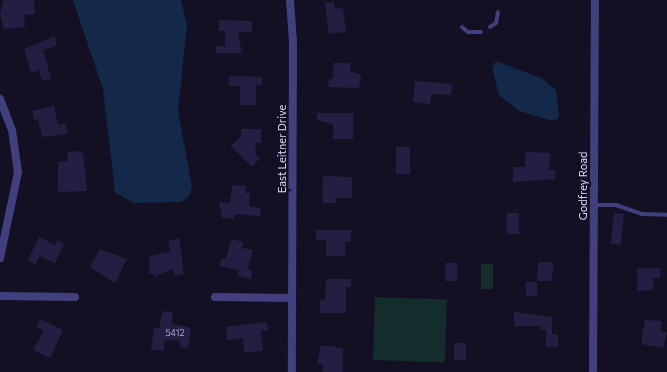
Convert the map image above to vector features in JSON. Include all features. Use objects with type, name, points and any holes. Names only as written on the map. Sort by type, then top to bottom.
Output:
[{"type":"street","name":"East Leitner Drive","points":[[290,0],[293,39],[292,372]]},
{"type":"street","name":"Godfrey Road","points":[[593,372],[595,0]]},
{"type":"street","points":[[0,99],[12,130],[18,172],[0,258]]},
{"type":"street","points":[[0,296],[75,297]]},
{"type":"street","points":[[215,297],[292,298]]},
{"type":"lane","points":[[490,27],[496,23],[498,12]]},
{"type":"lane","points":[[462,27],[468,32],[481,32]]},
{"type":"lane","points":[[594,205],[616,205],[642,214],[667,215]]},
{"type":"green space","points":[[481,264],[493,264],[493,289],[481,289]]},
{"type":"green space","points":[[375,297],[447,300],[445,362],[373,360]]},
{"type":"water","points":[[73,0],[181,0],[187,25],[178,111],[192,187],[189,196],[181,202],[133,203],[115,192],[103,89]]},
{"type":"water","points":[[496,61],[541,78],[556,90],[559,117],[553,121],[519,111],[499,95],[492,68]]},
{"type":"building","points":[[4,0],[34,0],[35,14],[24,15],[25,27],[4,29],[0,14]]},
{"type":"building","points":[[334,2],[335,9],[343,8],[346,32],[329,34],[325,3]]},
{"type":"building","points":[[219,20],[252,21],[252,32],[238,32],[242,53],[216,53],[216,46],[225,46],[225,31],[219,31]]},
{"type":"building","points":[[55,36],[57,46],[43,50],[51,79],[42,81],[39,70],[31,73],[24,49]]},
{"type":"building","points":[[333,63],[350,63],[350,71],[361,75],[359,88],[328,87],[329,79],[333,79]]},
{"type":"building","points":[[229,76],[262,77],[262,85],[256,85],[256,105],[240,105],[240,86],[229,86]]},
{"type":"building","points":[[415,81],[452,84],[451,95],[431,94],[430,104],[413,102]]},
{"type":"building","points":[[54,106],[58,125],[65,123],[68,134],[42,137],[38,119],[34,120],[32,111]]},
{"type":"building","points":[[317,113],[353,113],[353,139],[333,139],[333,124],[317,120]]},
{"type":"building","points":[[241,129],[261,129],[261,143],[256,143],[255,154],[260,158],[252,167],[231,146],[241,136]]},
{"type":"building","points":[[396,147],[410,147],[410,174],[396,174]]},
{"type":"building","points":[[76,151],[83,153],[87,191],[58,192],[58,162],[68,161],[67,152]]},
{"type":"building","points":[[525,152],[550,153],[549,170],[555,170],[555,179],[513,182],[513,167],[525,167]]},
{"type":"building","points":[[323,176],[352,177],[352,198],[336,198],[336,203],[323,203]]},
{"type":"building","points":[[232,185],[246,186],[245,193],[250,193],[249,206],[261,208],[260,216],[235,214],[234,219],[222,218],[219,202],[230,203]]},
{"type":"building","points":[[507,213],[519,213],[519,234],[507,234]]},
{"type":"building","points":[[614,213],[624,214],[621,245],[611,244]]},
{"type":"building","points":[[316,230],[351,230],[351,242],[345,242],[345,256],[326,256],[326,240],[316,240]]},
{"type":"building","points":[[39,237],[55,245],[57,240],[64,244],[55,263],[40,256],[35,264],[28,260]]},
{"type":"building","points":[[179,238],[184,274],[175,276],[173,269],[154,277],[154,273],[149,274],[149,256],[170,252],[168,241]]},
{"type":"building","points":[[231,239],[243,242],[242,248],[253,250],[248,269],[252,270],[251,279],[238,276],[239,270],[220,266],[221,258],[226,259]]},
{"type":"building","points":[[100,249],[127,259],[115,283],[90,267]]},
{"type":"building","points":[[538,262],[550,262],[554,266],[551,281],[537,281]]},
{"type":"building","points":[[445,263],[457,263],[457,281],[445,281]]},
{"type":"building","points":[[637,268],[660,268],[660,278],[653,278],[653,290],[637,291]]},
{"type":"building","points":[[326,279],[351,279],[351,287],[346,287],[346,313],[320,313],[320,299],[325,300]]},
{"type":"building","points":[[526,282],[537,282],[537,296],[526,296]]},
{"type":"building","points":[[163,311],[173,312],[172,324],[191,328],[188,348],[180,347],[180,341],[164,340],[164,351],[151,350],[154,328],[159,328]]},
{"type":"building","points":[[514,312],[552,317],[552,334],[558,334],[558,347],[546,347],[546,330],[541,330],[541,326],[514,326]]},
{"type":"building","points":[[40,319],[63,330],[50,358],[33,350],[44,330],[37,327]]},
{"type":"building","points":[[645,320],[661,321],[661,332],[667,332],[663,348],[641,344]]},
{"type":"building","points":[[267,322],[268,330],[261,331],[263,351],[244,353],[243,338],[227,340],[226,327]]},
{"type":"building","points":[[454,343],[466,343],[466,360],[454,360]]},
{"type":"building","points":[[321,345],[343,348],[343,372],[323,372],[323,364],[317,363]]}]
